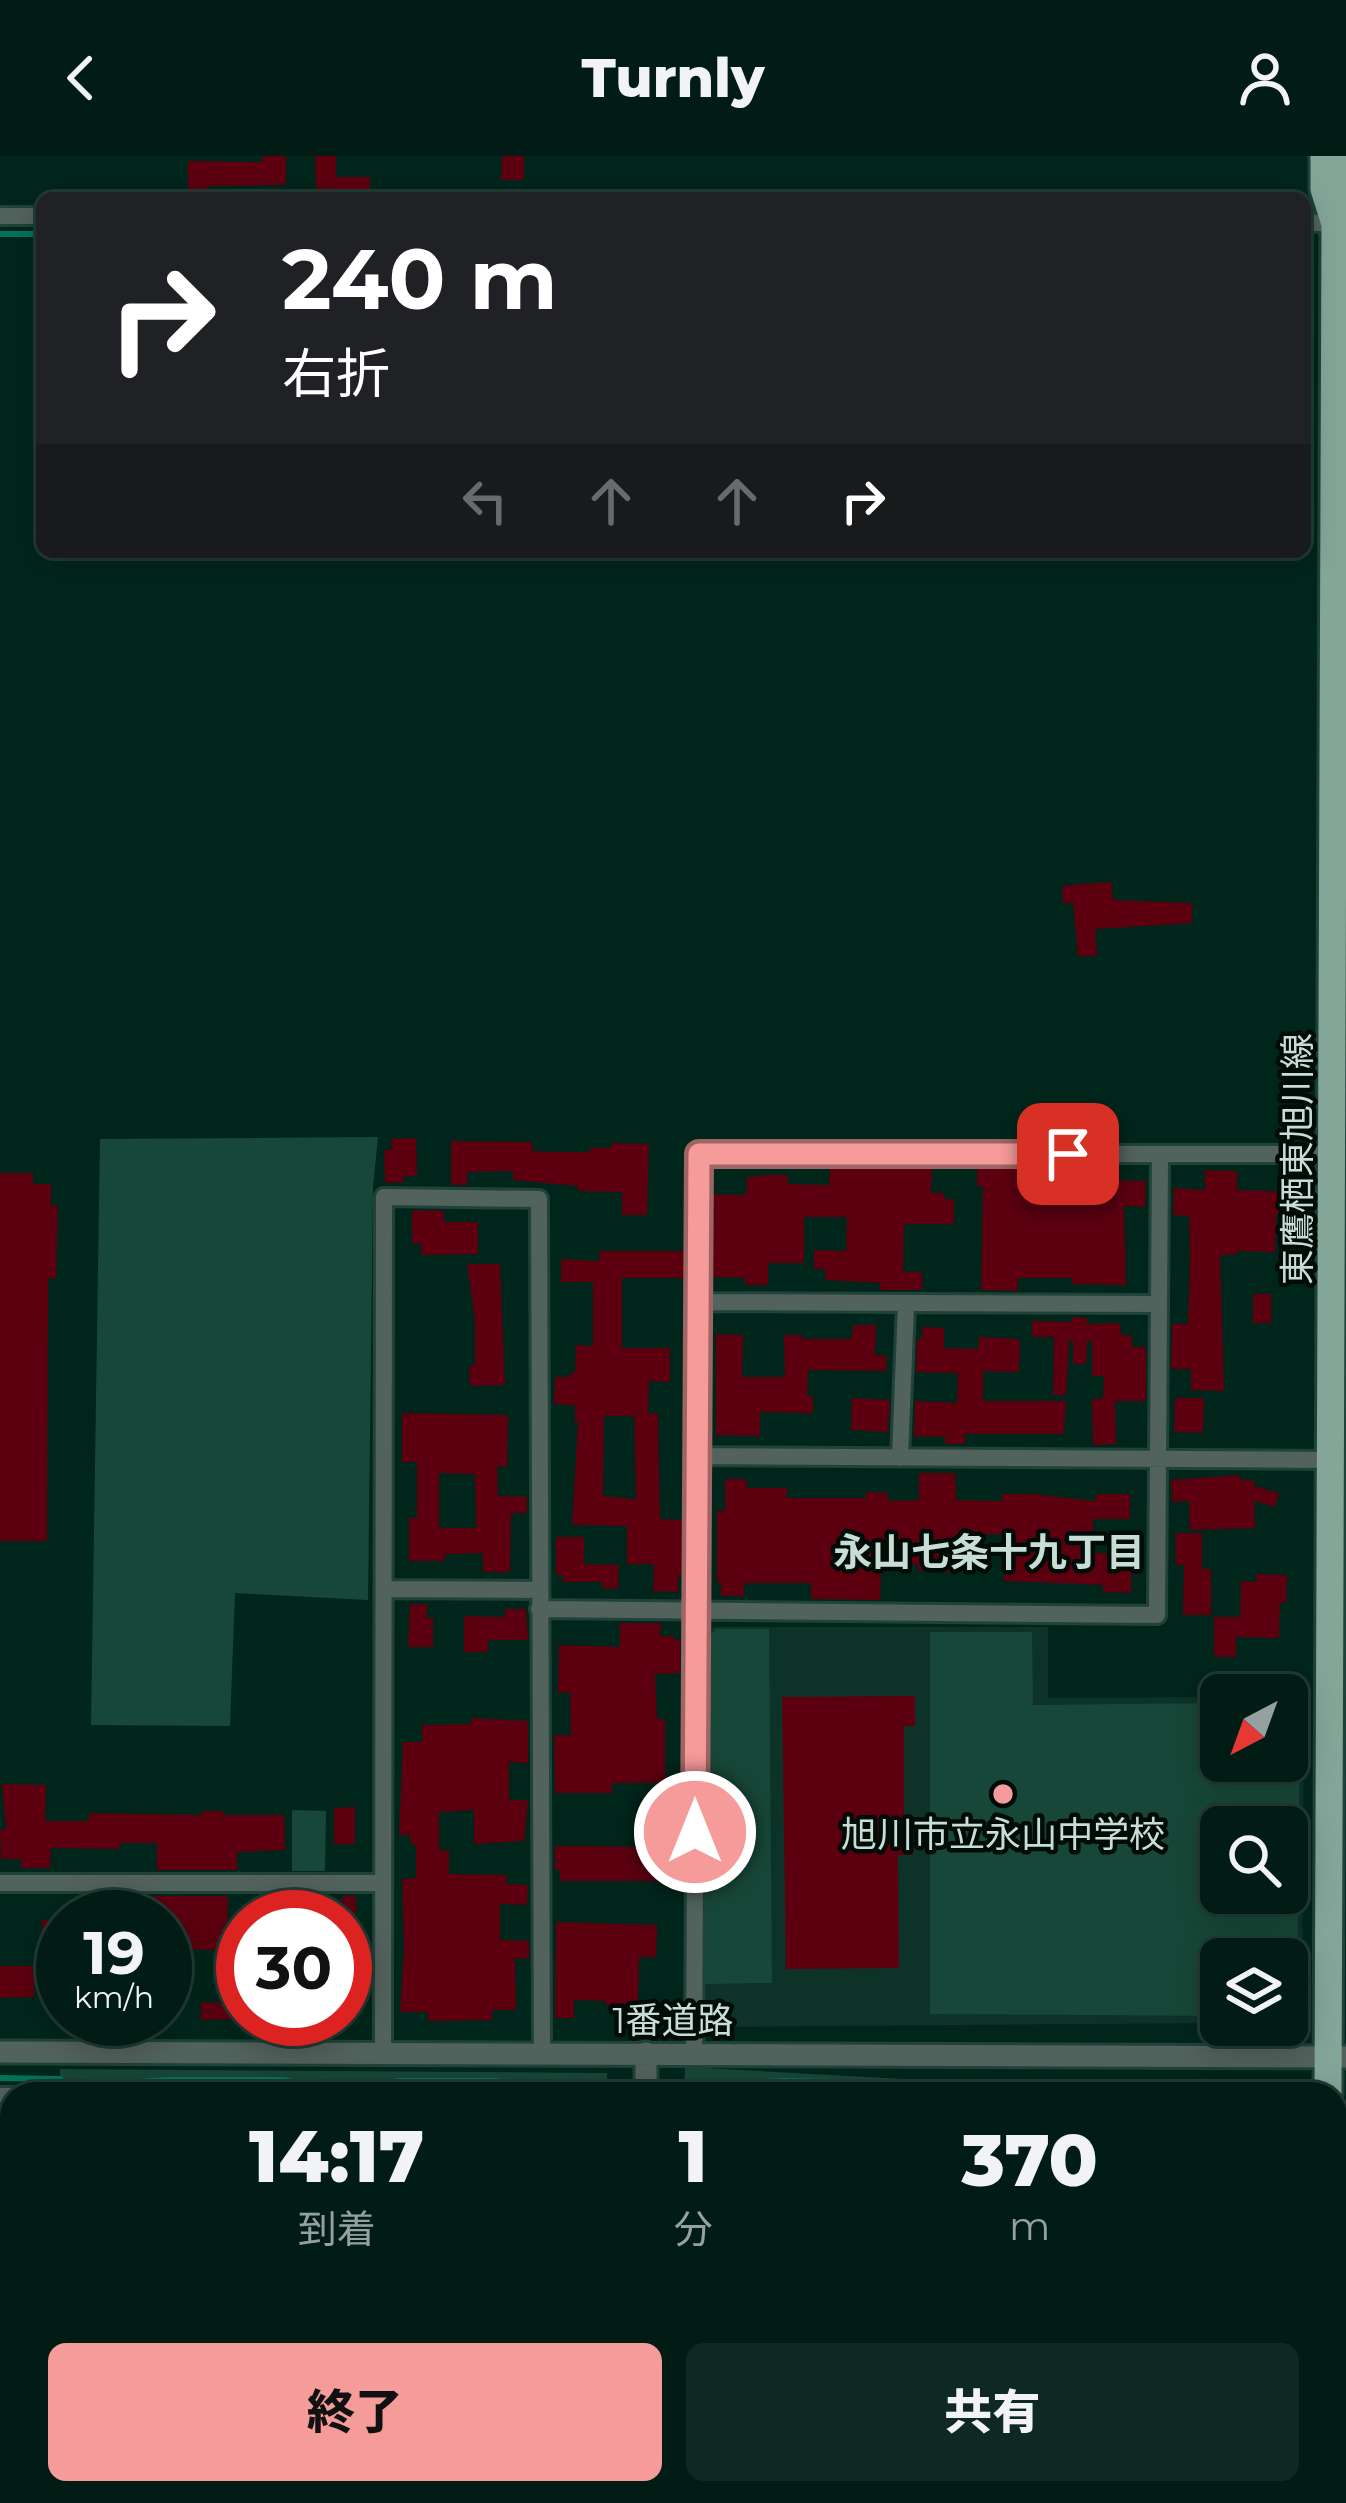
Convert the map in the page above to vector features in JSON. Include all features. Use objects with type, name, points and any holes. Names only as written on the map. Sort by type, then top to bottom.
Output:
[{"type":"main road","name":"東鷹栖東旭川線","points":[[1324,156],[1324,189],[1341,225]]},
{"type":"main road","name":"東鷹栖東旭川線","points":[[1338,2057],[1340,1593],[1332,1460],[1341,225],[1346,156]]},
{"type":"street","points":[[0,216],[36,216]]},
{"type":"street","points":[[1311,222],[1341,225]]},
{"type":"street","points":[[694,2053],[699,1154],[1334,1154]]},
{"type":"street","points":[[539,1610],[1157,1615],[1160,1154]]},
{"type":"street","points":[[383,2054],[384,1197],[539,1199],[542,2054]]},
{"type":"street","points":[[698,1302],[1159,1304]]},
{"type":"street","points":[[900,1458],[906,1304]]},
{"type":"street","points":[[698,1456],[1332,1460]]},
{"type":"street","points":[[384,1589],[539,1590]]},
{"type":"street","points":[[0,1883],[383,1883]]},
{"type":"street","name":"1番道路","points":[[0,2052],[1338,2057]]},
{"type":"street","points":[[646,2053],[646,2082]]},
{"type":"shaded area","points":[[378,1137],[373,1187],[368,1600],[235,1593],[230,1726],[91,1725],[100,1139]]},
{"type":"shaded area","name":"旭川市立永山中学校","points":[[713,1627],[1048,1627],[1048,1698],[1200,1697],[1200,1782],[1303,1782],[1303,1806],[1200,1806],[1200,1914],[1303,1914],[1302,1938],[1200,1938],[1200,2023],[708,2027],[702,2020],[704,1639]]},
{"type":"shaded area","points":[[716,1629],[769,1629],[772,1983],[704,1984],[706,1640]]},
{"type":"shaded area","points":[[930,1632],[1032,1632],[1033,1705],[1200,1703],[1200,1782],[1299,1782],[1299,1806],[1200,1806],[1200,1914],[1298,1914],[1298,1938],[1200,1938],[1200,2016],[930,2014]]},
{"type":"shaded area","points":[[292,1810],[326,1811],[325,1871],[292,1871]]},
{"type":"shaded area","points":[[685,2067],[958,2082],[684,2082]]},
{"type":"shaded area","points":[[60,2069],[607,2073],[607,2082],[60,2082]]},
{"type":"building","points":[[262,156],[286,156],[286,185],[209,186],[208,192],[188,192],[188,161],[262,162]]},
{"type":"building","points":[[315,156],[336,156],[336,177],[370,177],[370,192],[316,192]]},
{"type":"building","points":[[502,156],[524,156],[524,180],[501,180]]},
{"type":"building","points":[[1111,882],[1113,900],[1192,903],[1192,923],[1095,929],[1097,956],[1078,956],[1073,903],[1063,903],[1062,886]]},
{"type":"building","points":[[416,1138],[417,1176],[385,1183],[384,1150],[392,1150],[391,1139]]},
{"type":"building","points":[[451,1141],[532,1142],[532,1151],[555,1152],[590,1152],[590,1148],[611,1148],[611,1143],[649,1144],[647,1215],[622,1215],[622,1192],[578,1191],[578,1186],[513,1180],[513,1171],[467,1172],[467,1185],[451,1185]]},
{"type":"building","points":[[830,1167],[932,1167],[931,1193],[954,1199],[954,1224],[904,1224],[903,1272],[922,1272],[922,1290],[880,1290],[880,1283],[825,1280],[826,1269],[814,1269],[814,1250],[846,1251],[847,1217],[804,1217],[804,1263],[768,1263],[768,1285],[745,1285],[745,1278],[711,1277],[712,1194],[746,1195],[747,1177],[765,1175],[788,1175],[788,1184],[829,1185]]},
{"type":"building","points":[[977,1167],[1110,1167],[1110,1180],[1146,1181],[1145,1207],[1124,1206],[1126,1285],[1018,1278],[1018,1291],[981,1290],[983,1186],[977,1186]]},
{"type":"building","points":[[1205,1170],[1237,1171],[1237,1190],[1289,1192],[1288,1215],[1276,1214],[1275,1252],[1220,1255],[1224,1391],[1191,1390],[1191,1369],[1171,1369],[1172,1324],[1188,1324],[1190,1263],[1189,1216],[1173,1215],[1174,1188],[1205,1190]]},
{"type":"building","points":[[0,1173],[33,1173],[33,1184],[51,1184],[51,1206],[58,1206],[56,1279],[48,1278],[47,1541],[0,1541]]},
{"type":"building","points":[[412,1210],[444,1211],[444,1222],[478,1222],[478,1254],[421,1255],[421,1244],[412,1243]]},
{"type":"building","points":[[600,1251],[686,1251],[684,1278],[622,1278],[622,1348],[670,1348],[670,1382],[649,1381],[648,1413],[658,1413],[660,1519],[684,1520],[684,1575],[678,1575],[678,1592],[653,1591],[654,1564],[627,1564],[627,1526],[572,1525],[578,1422],[575,1405],[554,1404],[555,1377],[575,1373],[576,1345],[593,1346],[593,1282],[561,1282],[561,1259],[599,1261]],"holes":[[[604,1416],[634,1416],[636,1499],[603,1496]]]},
{"type":"building","points":[[467,1264],[500,1264],[505,1385],[470,1386],[475,1319]]},
{"type":"building","points":[[1253,1294],[1271,1294],[1271,1323],[1253,1323]]},
{"type":"building","points":[[1072,1317],[1087,1318],[1087,1324],[1120,1323],[1121,1335],[1131,1335],[1132,1347],[1146,1347],[1146,1401],[1115,1401],[1116,1444],[1093,1445],[1092,1399],[1103,1399],[1104,1376],[1092,1376],[1092,1341],[1087,1341],[1086,1364],[1073,1364],[1073,1341],[1069,1341],[1066,1395],[1053,1395],[1054,1337],[1032,1337],[1032,1321],[1072,1322]]},
{"type":"building","points":[[853,1325],[876,1325],[875,1355],[887,1356],[886,1371],[808,1370],[807,1396],[813,1396],[813,1413],[760,1412],[760,1436],[716,1435],[716,1334],[743,1335],[742,1377],[785,1377],[784,1335],[852,1339]]},
{"type":"building","points":[[922,1327],[944,1328],[944,1348],[978,1349],[979,1337],[1020,1339],[1019,1372],[983,1371],[983,1401],[1066,1401],[1064,1434],[965,1434],[965,1444],[945,1444],[945,1437],[914,1436],[915,1401],[957,1403],[958,1373],[916,1372]]},
{"type":"building","points":[[852,1398],[890,1400],[888,1432],[851,1430]]},
{"type":"building","points":[[1175,1398],[1204,1398],[1203,1433],[1174,1432]]},
{"type":"building","points":[[402,1413],[508,1415],[507,1467],[497,1466],[498,1496],[527,1497],[527,1513],[511,1513],[510,1572],[483,1572],[483,1553],[445,1554],[445,1561],[409,1561],[409,1518],[417,1518],[417,1462],[402,1462]],"holes":[[[439,1473],[475,1474],[476,1528],[439,1528]]]},
{"type":"building","points":[[919,1473],[955,1473],[956,1500],[1002,1501],[1002,1494],[1033,1494],[1096,1501],[1096,1494],[1130,1494],[1130,1519],[1093,1519],[1093,1553],[1128,1554],[1128,1538],[1143,1538],[1143,1556],[1131,1556],[1131,1593],[1103,1592],[1103,1585],[1004,1581],[1004,1534],[960,1535],[960,1573],[888,1565],[888,1572],[881,1572],[880,1600],[811,1599],[811,1583],[744,1583],[744,1596],[721,1596],[717,1511],[725,1511],[725,1479],[746,1479],[747,1488],[787,1488],[787,1498],[866,1498],[866,1492],[888,1493],[888,1501],[919,1500]]},
{"type":"building","points":[[1240,1475],[1240,1480],[1254,1480],[1254,1486],[1279,1493],[1275,1507],[1254,1501],[1255,1528],[1190,1530],[1189,1501],[1172,1502],[1171,1480]]},
{"type":"building","points":[[1175,1533],[1202,1533],[1202,1569],[1211,1569],[1211,1615],[1183,1615],[1184,1565],[1176,1565]]},
{"type":"building","points":[[556,1537],[584,1537],[584,1564],[619,1565],[618,1589],[602,1588],[602,1582],[563,1582],[563,1575],[556,1575]]},
{"type":"building","points":[[1256,1574],[1287,1575],[1279,1638],[1236,1637],[1236,1657],[1214,1657],[1214,1617],[1240,1617],[1241,1581],[1256,1582]]},
{"type":"building","points":[[410,1604],[427,1604],[427,1618],[433,1618],[433,1647],[408,1647]]},
{"type":"building","points":[[505,1609],[526,1609],[528,1640],[488,1640],[488,1652],[464,1652],[464,1616],[505,1617]]},
{"type":"building","points":[[620,1623],[661,1623],[660,1636],[680,1640],[680,1673],[655,1674],[657,1719],[665,1719],[665,1783],[612,1783],[612,1793],[555,1793],[554,1735],[571,1735],[570,1692],[558,1693],[559,1645],[620,1647]]},
{"type":"building","points":[[915,1696],[915,1726],[904,1726],[904,1827],[913,1827],[913,1855],[898,1855],[899,1968],[786,1969],[782,1697]]},
{"type":"building","points":[[471,1718],[528,1721],[528,1763],[509,1762],[509,1800],[528,1800],[524,1841],[474,1844],[474,1810],[439,1812],[439,1850],[449,1850],[449,1874],[507,1875],[506,1884],[528,1885],[527,1905],[500,1904],[500,1940],[529,1941],[529,1959],[515,1958],[516,2010],[492,2010],[492,2020],[428,2021],[428,2012],[400,2012],[402,1879],[416,1878],[416,1845],[411,1845],[410,1835],[399,1835],[403,1742],[422,1742],[422,1725],[471,1724]]},
{"type":"building","points":[[2,1784],[46,1785],[45,1821],[89,1821],[89,1813],[284,1815],[285,1850],[237,1852],[237,1870],[157,1870],[157,1843],[120,1843],[120,1849],[51,1848],[50,1868],[21,1868],[21,1859],[1,1859],[0,1830],[6,1829]]},
{"type":"building","points":[[355,1807],[355,1844],[334,1844],[334,1808]]},
{"type":"building","points":[[555,1846],[681,1847],[680,1881],[560,1881]]},
{"type":"building","points":[[192,1896],[216,1896],[216,1950],[192,1949]]},
{"type":"building","points":[[556,1922],[657,1925],[656,1957],[639,1957],[638,2002],[629,2001],[628,2007],[574,2000],[574,2018],[555,2018]]},
{"type":"building","points":[[0,1966],[34,1966],[34,1997],[0,1998]]},
{"type":"building","points":[[201,2002],[216,2003],[216,2020],[201,2020]]},
{"type":"waterway","points":[[0,234],[36,234]]},
{"type":"waterway","points":[[0,2078],[60,2079]]},
{"type":"waterway","points":[[140,2082],[293,2082]]},
{"type":"waterway","points":[[394,2082],[503,2082]]},
{"type":"waterway","points":[[764,2082],[836,2082]]},
{"type":"place","name":"旭川市立永山中学校","points":[[1003,1794]]},
{"type":"district","name":"永山七条十九丁目","points":[[989,1552]]},
{"type":"route","points":[[695,1832],[699,1154],[1068,1154]]}]
